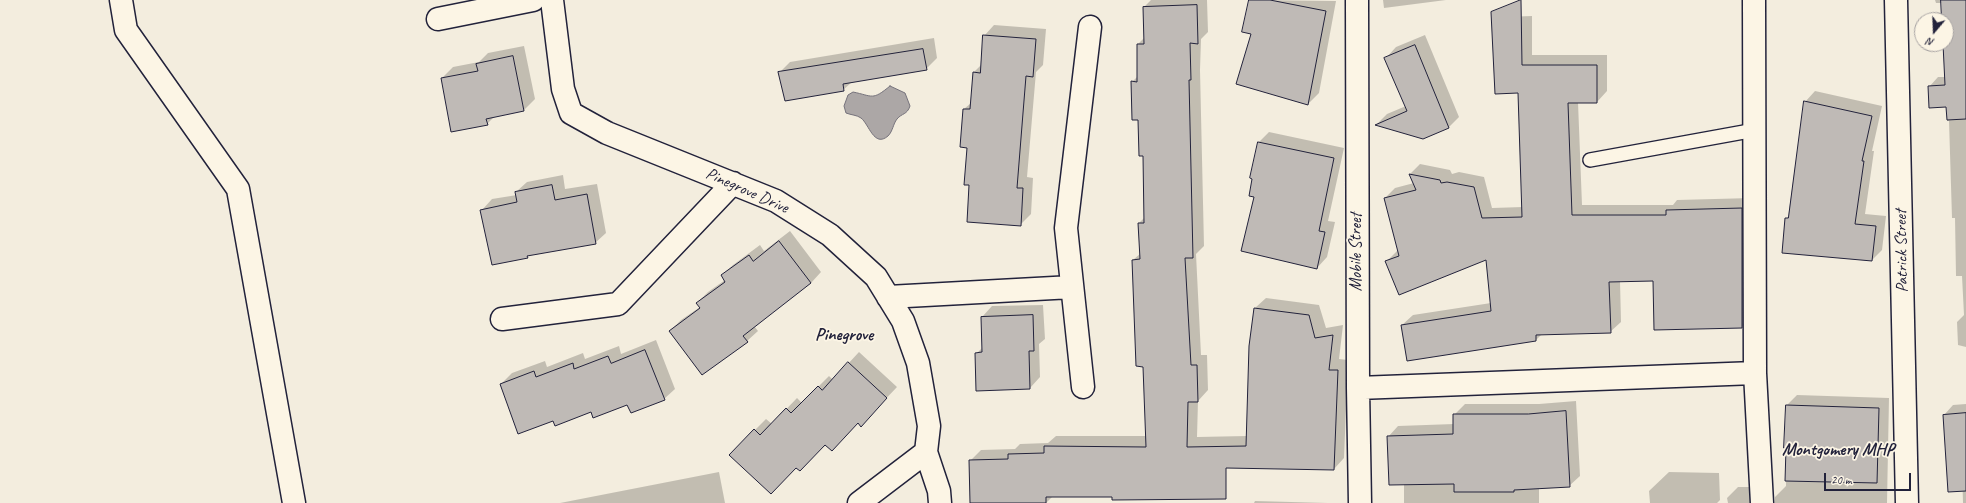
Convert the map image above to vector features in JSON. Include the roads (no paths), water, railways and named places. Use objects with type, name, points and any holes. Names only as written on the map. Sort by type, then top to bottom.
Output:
[{"type":"street","points":[[121,0],[126,30],[238,189],[294,503]]},
{"type":"street","points":[[438,19],[533,0]]},
{"type":"street","name":"Pinegrove Drive","points":[[552,0],[563,89],[571,113],[607,133],[776,201],[830,235],[876,277],[903,320],[918,363],[929,426],[926,452]]},
{"type":"street","name":"Mobile Street","points":[[1356,0],[1360,503]]},
{"type":"street","points":[[1754,0],[1756,373],[1762,503]]},
{"type":"street","name":"Patrick Street","points":[[1896,0],[1907,503]]},
{"type":"street","points":[[1083,387],[1066,228],[1090,27]]},
{"type":"street","points":[[502,319],[618,304],[732,183]]},
{"type":"street","points":[[888,296],[1072,287]]},
{"type":"street","points":[[1358,388],[1756,373]]},
{"type":"street","points":[[859,503],[926,452],[939,491],[940,503]]},
{"type":"lane","points":[[1590,160],[1755,130]]},
{"type":"district","name":"Pinegrove","points":[[844,335]]},
{"type":"district","name":"Montgomery MHP","points":[[1838,450]]}]
